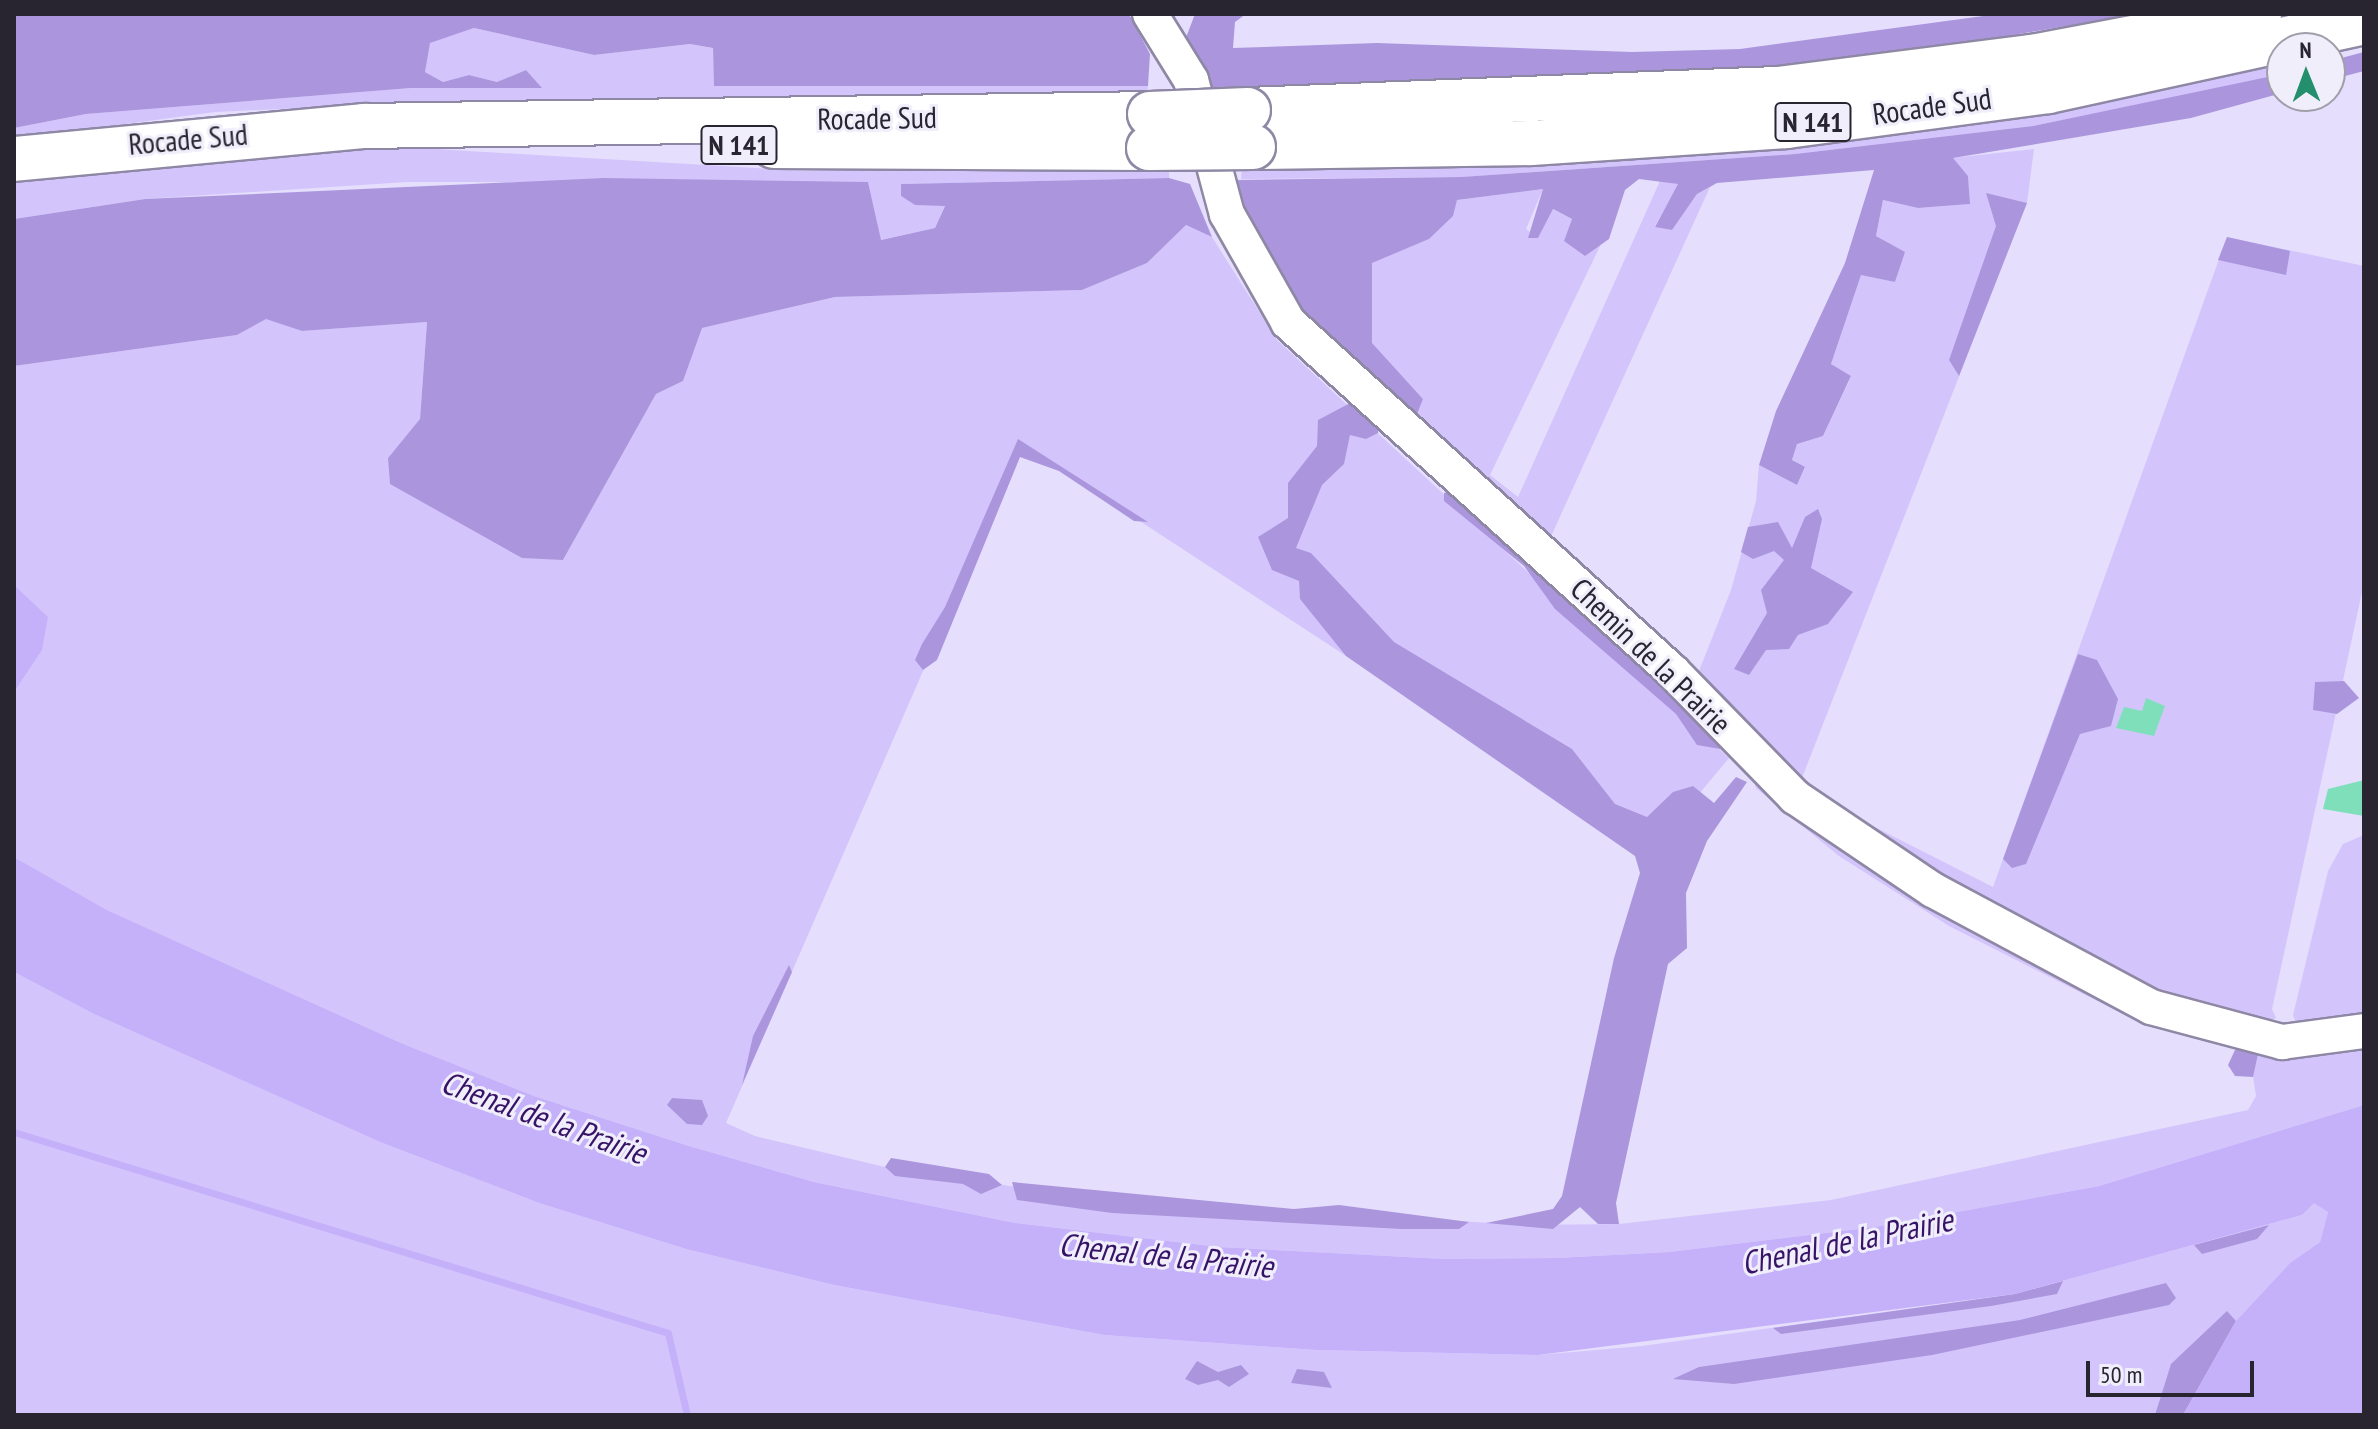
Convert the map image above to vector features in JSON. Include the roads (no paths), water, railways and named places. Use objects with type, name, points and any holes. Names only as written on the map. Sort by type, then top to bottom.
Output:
[{"type":"highway","name":"Rocade Sud","points":[[14,159],[364,126],[1150,131],[1251,128],[1778,89],[2032,57],[2259,14]]},
{"type":"highway","name":"Rocade Sud","points":[[1251,128],[1531,143],[1786,126],[2048,91],[2364,22]]},
{"type":"street","name":"Chemin de la Prairie","points":[[1150,14],[1191,80],[1227,214],[1288,322],[1673,672],[1795,797],[1933,890],[2151,1007],[2282,1042],[2364,1031]]},
{"type":"water","points":[[14,585],[48,617],[42,650],[14,692]]},
{"type":"water","name":"Chenal de la Prairie","points":[[14,857],[107,910],[401,1043],[534,1096],[814,1182],[1015,1223],[1219,1247],[1445,1259],[1557,1258],[1669,1252],[1875,1227],[2099,1186],[2364,1105],[2364,1415],[2183,1415],[2236,1321],[2290,1263],[2320,1242],[2328,1212],[2314,1203],[2302,1215],[2015,1294],[1538,1355],[1316,1350],[1104,1335],[834,1285],[686,1249],[539,1203],[380,1142],[94,1014],[14,972]]},
{"type":"waterway","points":[[14,1132],[668,1333],[687,1415]]}]
